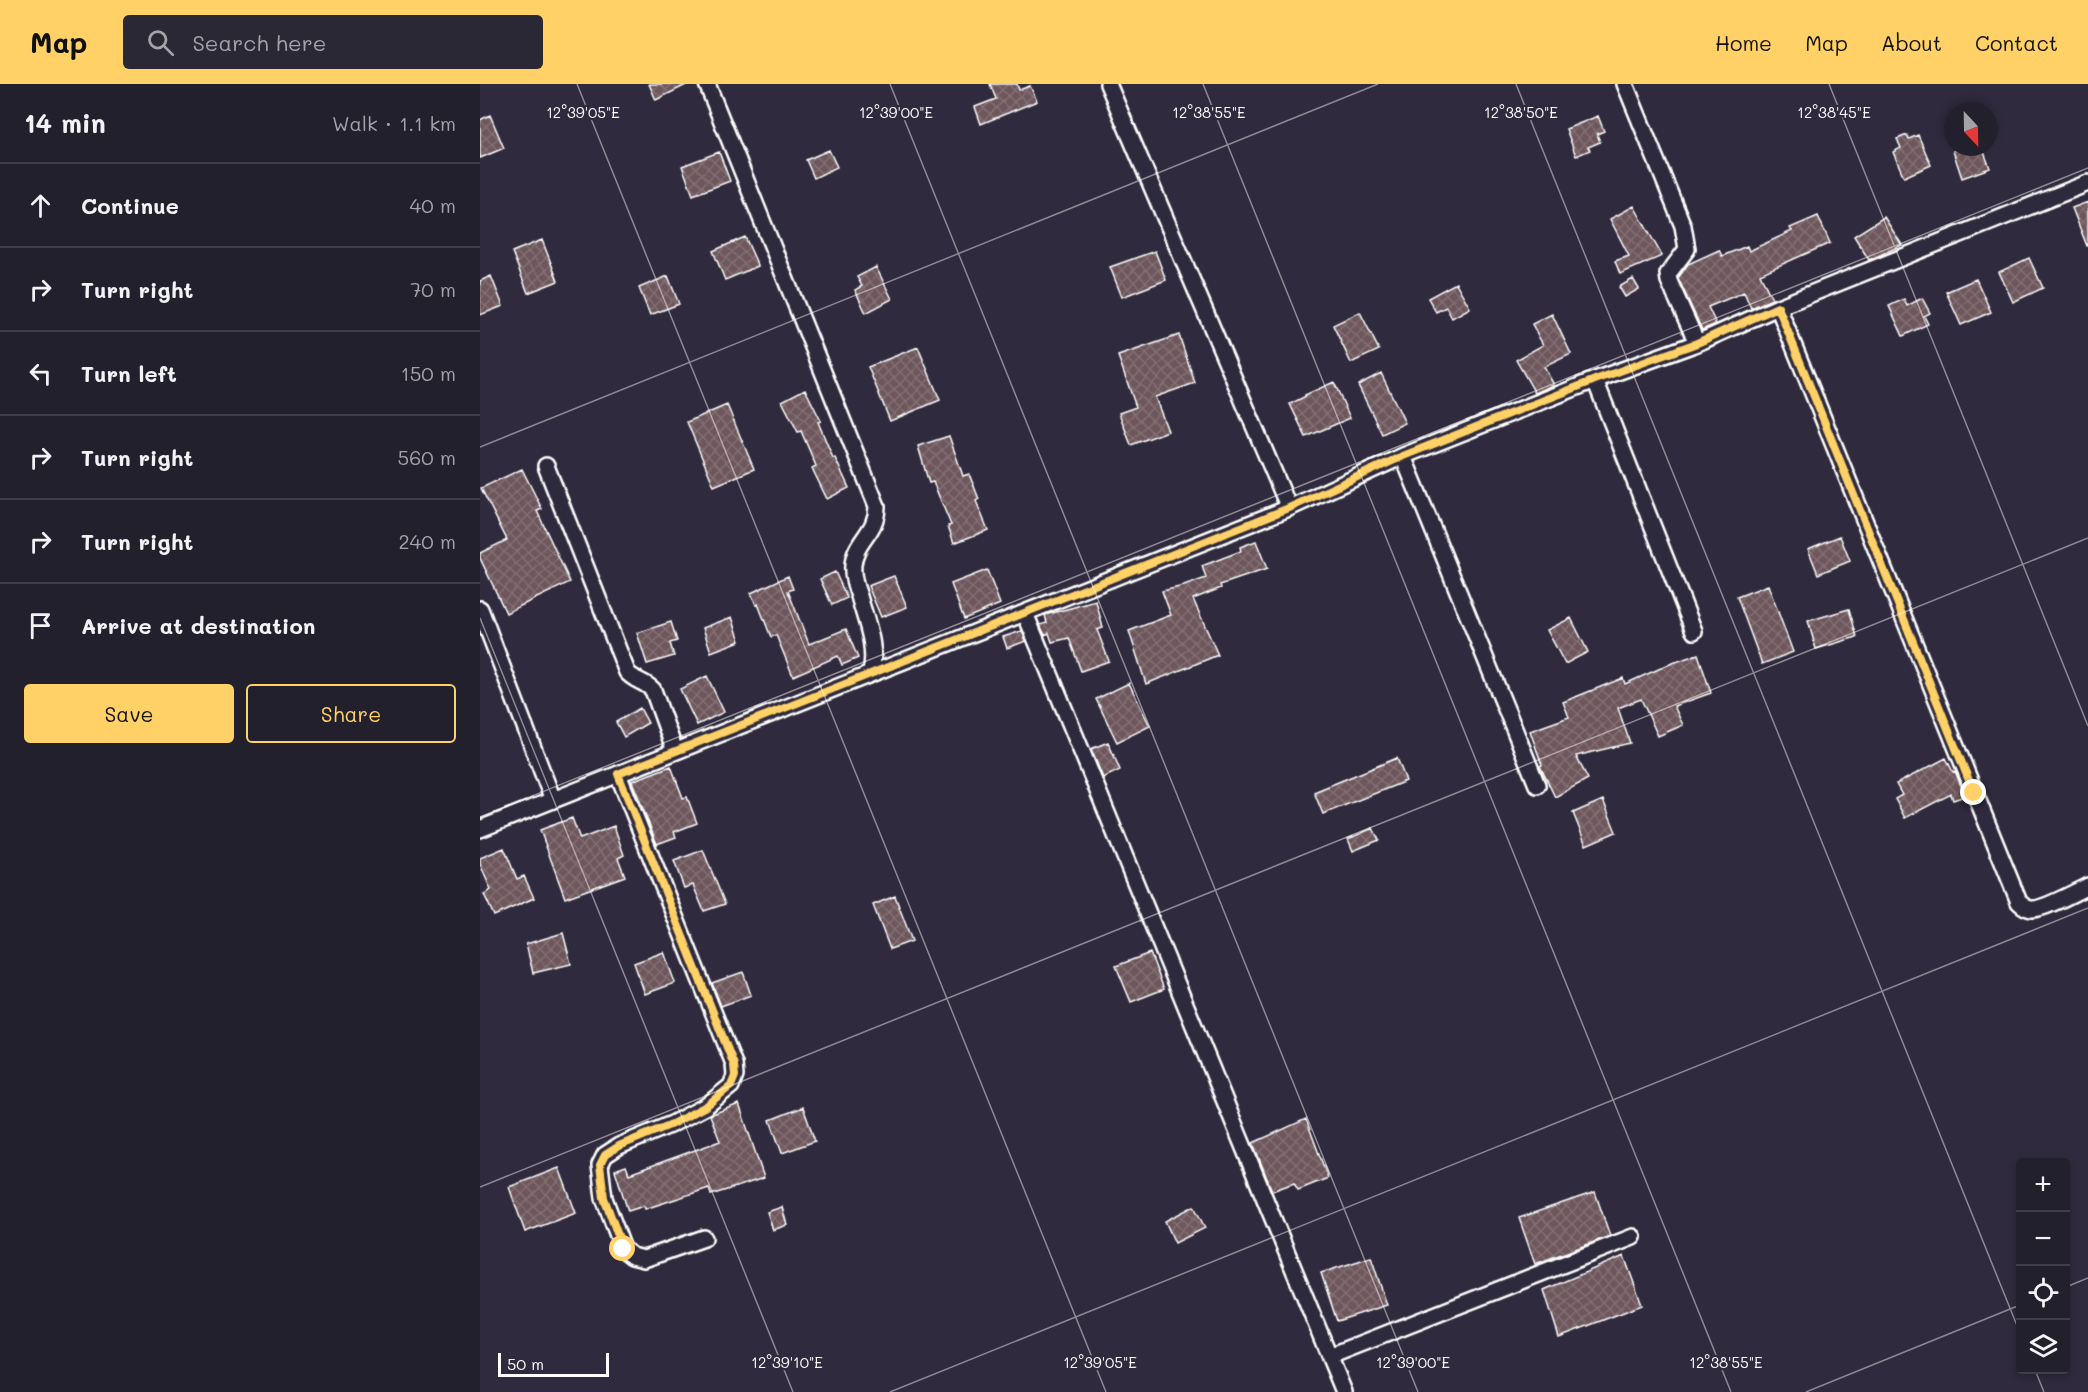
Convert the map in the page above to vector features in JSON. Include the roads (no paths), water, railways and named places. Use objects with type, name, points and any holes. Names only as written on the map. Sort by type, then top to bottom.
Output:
[{"type":"street","points":[[707,84],[877,506],[875,521],[857,550],[853,566],[854,582],[872,640],[872,673]]},
{"type":"street","points":[[1108,84],[1289,508]]},
{"type":"street","points":[[1625,84],[1683,226],[1687,249],[1682,259],[1668,274],[1697,343]]},
{"type":"street","points":[[480,829],[1289,508],[1403,456],[1595,380],[1697,343],[1778,307],[2088,183]]},
{"type":"street","points":[[1778,307],[2019,902],[2032,909],[2041,907],[2088,886]]},
{"type":"street","points":[[1595,380],[1694,631]]},
{"type":"street","points":[[1403,456],[1537,785]]},
{"type":"street","points":[[546,466],[624,668],[630,676],[653,690],[675,751]]},
{"type":"street","points":[[480,609],[553,800]]},
{"type":"street","points":[[1025,613],[1344,1392]]},
{"type":"street","points":[[618,774],[734,1065],[735,1076],[731,1086],[706,1106],[672,1124],[619,1146],[605,1155],[600,1165],[604,1198],[623,1249],[632,1256],[644,1259],[704,1238]]},
{"type":"street","points":[[1330,1356],[1633,1237]]}]
